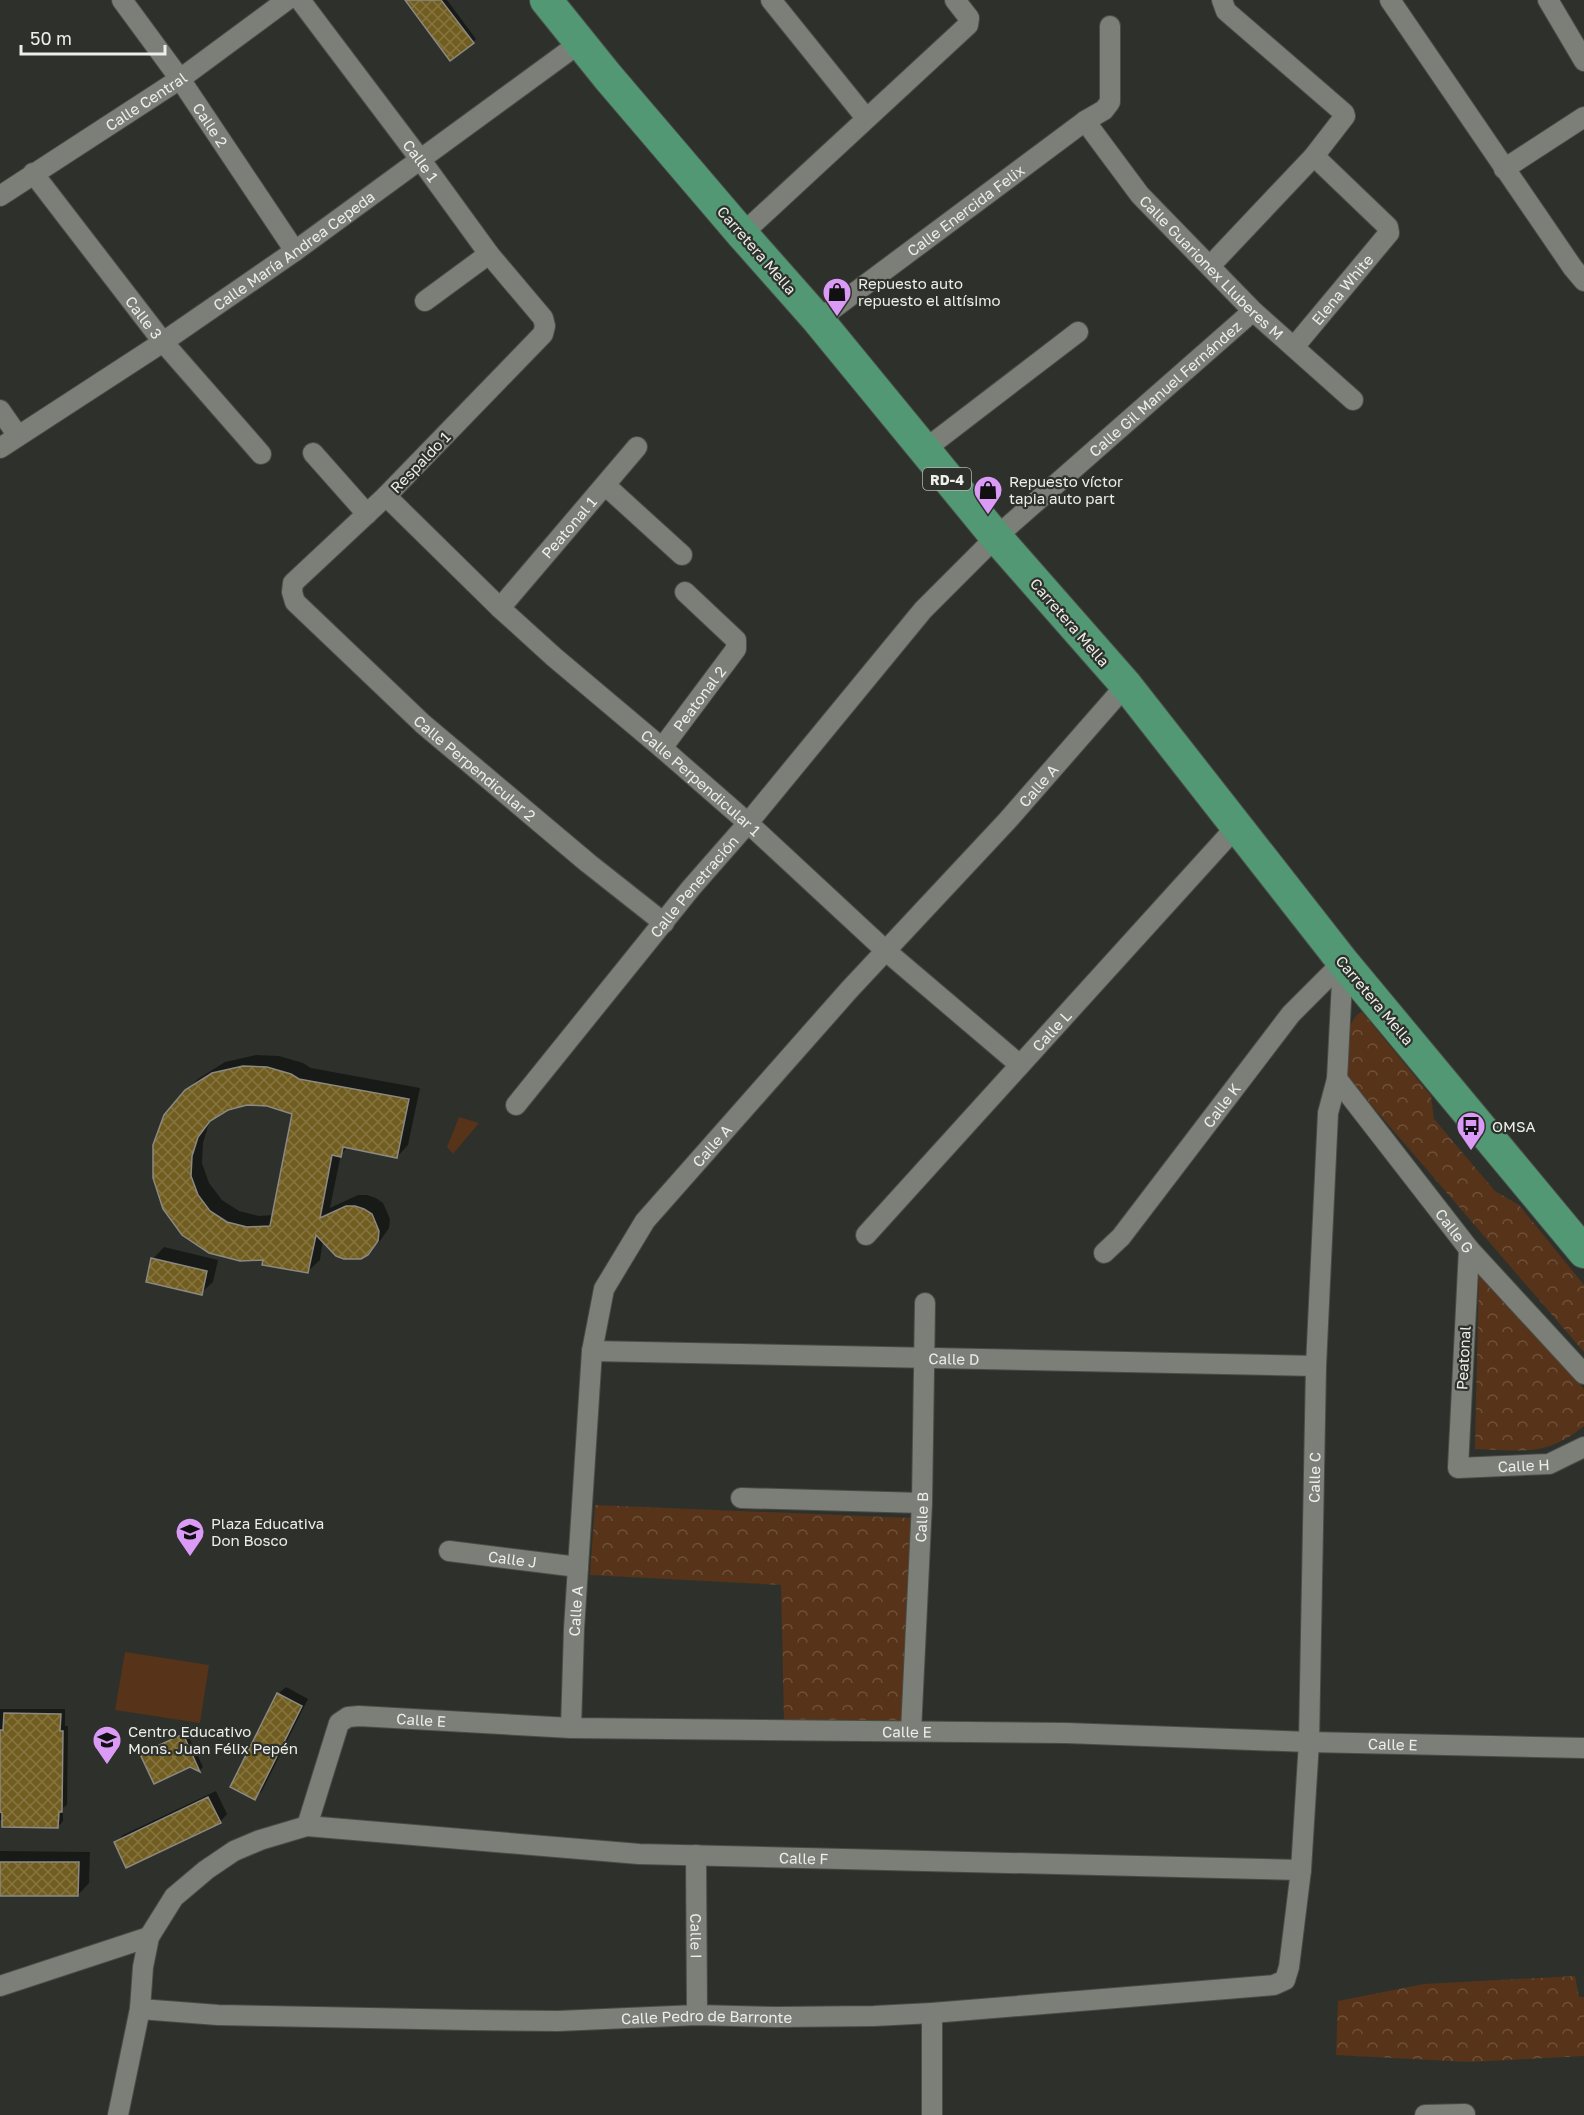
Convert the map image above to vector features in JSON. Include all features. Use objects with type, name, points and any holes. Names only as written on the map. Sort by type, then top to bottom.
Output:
[{"type":"main road","name":"Carretera Mella","points":[[546,0],[608,77],[818,320],[996,537],[1126,685],[1342,962],[1584,1252]]},
{"type":"street","name":"Calle 2","points":[[122,0],[180,79],[295,251]]},
{"type":"street","name":"Calle Central","points":[[0,196],[180,79],[287,0]]},
{"type":"street","name":"Calle 1","points":[[300,0],[489,254],[543,318]]},
{"type":"street","points":[[771,0],[866,118]]},
{"type":"street","points":[[742,234],[968,25],[969,18],[955,0]]},
{"type":"street","points":[[1210,266],[1314,156],[1344,120],[1344,113],[1226,11],[1222,0]]},
{"type":"street","points":[[1390,0],[1504,169],[1580,269]]},
{"type":"street","points":[[1548,0],[1584,61]]},
{"type":"street","name":"Calle Enercida Felix","points":[[818,320],[1085,121],[1104,110],[1110,102],[1110,26]]},
{"type":"street","name":"Calle María Andrea Cepeda","points":[[0,448],[163,342],[295,251],[581,42]]},
{"type":"street","points":[[1504,169],[1584,117]]},
{"type":"street","name":"Calle Guarionex Lluberes M","points":[[1085,121],[1140,195],[1253,311],[1353,400]]},
{"type":"street","name":"Elena White","points":[[1294,347],[1389,233],[1388,227],[1314,156]]},
{"type":"street","name":"Calle 3","points":[[33,173],[163,342],[261,454]]},
{"type":"street","points":[[424,301],[489,254]]},
{"type":"street","name":"Calle Gil Manuel Fernández","points":[[996,537],[1253,311]]},
{"type":"street","name":"Respaldo 1","points":[[295,602],[292,592],[293,583],[386,496],[543,334],[545,326],[543,318]]},
{"type":"street","points":[[924,450],[1078,332]]},
{"type":"street","points":[[0,410],[18,436]]},
{"type":"street","name":"Peatonal 1","points":[[500,608],[637,447]]},
{"type":"street","points":[[313,453],[367,514]]},
{"type":"street","points":[[605,485],[682,555]]},
{"type":"street","name":"Calle Perpendicular 1","points":[[386,496],[500,608],[554,657],[748,823],[886,951],[1020,1065]]},
{"type":"street","name":"Calle Penetración","points":[[516,1105],[664,922],[923,610],[996,537]]},
{"type":"street","name":"Peatonal 2","points":[[662,748],[736,649],[736,640],[685,592]]},
{"type":"street","name":"Calle Perpendicular 2","points":[[295,602],[423,724],[588,863],[664,922]]},
{"type":"street","name":"Calle A","points":[[571,1728],[578,1567],[592,1351],[604,1288],[645,1221],[849,990],[1007,821],[1126,685]]},
{"type":"street","name":"Calle L","points":[[866,1235],[1237,826]]},
{"type":"street","name":"Calle C","points":[[1274,1984],[1285,1980],[1289,1967],[1300,1870],[1308,1742],[1316,1366],[1328,1113],[1337,1079],[1342,962]]},
{"type":"street","name":"Calle K","points":[[1104,1253],[1121,1237],[1291,1014],[1342,962]]},
{"type":"street","name":"Calle G","points":[[1337,1079],[1469,1249],[1584,1374]]},
{"type":"street","name":"Peatonal","points":[[1458,1468],[1469,1249]]},
{"type":"street","name":"Calle B","points":[[910,1731],[922,1503],[926,1358],[925,1303]]},
{"type":"street","name":"Calle D","points":[[592,1351],[1316,1366]]},
{"type":"street","name":"Calle H","points":[[1458,1468],[1549,1464],[1584,1447]]},
{"type":"street","points":[[741,1498],[922,1503]]},
{"type":"street","name":"Calle J","points":[[449,1551],[578,1567]]},
{"type":"street","name":"Calle E","points":[[308,1826],[339,1723],[348,1717],[359,1716],[571,1728],[1066,1733],[1308,1742],[1584,1748]]},
{"type":"street","name":"Calle F","points":[[149,1937],[174,1897],[206,1870],[234,1851],[260,1839],[308,1826],[639,1854],[1300,1870]]},
{"type":"street","name":"Calle I","points":[[696,1855],[697,2015]]},
{"type":"street","points":[[0,1986],[149,1937],[143,1967],[140,2009],[118,2115]]},
{"type":"street","name":"Calle Pedro de Barronte","points":[[140,2009],[218,2015],[558,2021],[697,2015],[874,2016],[1274,1984]]},
{"type":"street","points":[[932,2013],[932,2115]]},
{"type":"street","points":[[1425,2115],[1465,2114]]},
{"type":"green space","points":[[1362,1012],[1431,1096],[1434,1119],[1495,1191],[1519,1205],[1584,1285],[1584,1352],[1348,1078],[1346,1052],[1349,1031],[1356,1016]]},
{"type":"green space","points":[[459,1117],[479,1123],[453,1154],[447,1147]]},
{"type":"green space","points":[[1479,1270],[1584,1389],[1584,1426],[1570,1436],[1545,1448],[1520,1451],[1475,1449]]},
{"type":"green space","points":[[595,1505],[911,1518],[906,1721],[784,1720],[781,1585],[590,1575]]},
{"type":"green space","points":[[125,1652],[209,1665],[200,1723],[115,1710]]},
{"type":"green space","points":[[1575,1976],[1579,1997],[1584,1997],[1584,2056],[1470,2062],[1336,2055],[1338,2001],[1424,1984]]},
{"type":"building","points":[[405,0],[441,0],[474,43],[450,61]]},
{"type":"building","points":[[243,1066],[267,1067],[291,1074],[299,1079],[409,1099],[397,1158],[343,1147],[341,1157],[332,1155],[320,1218],[346,1206],[355,1206],[372,1214],[379,1231],[378,1241],[368,1255],[361,1259],[344,1259],[336,1256],[316,1235],[308,1273],[262,1265],[263,1260],[240,1261],[209,1253],[182,1235],[163,1209],[153,1178],[153,1145],[164,1115],[185,1090],[212,1073]],"holes":[[[247,1105],[267,1106],[292,1114],[270,1226],[247,1227],[227,1222],[210,1211],[198,1195],[191,1176],[192,1156],[198,1137],[210,1121],[228,1110]]]},
{"type":"building","points":[[151,1258],[207,1271],[202,1295],[146,1282]]},
{"type":"building","points":[[277,1693],[302,1706],[255,1800],[230,1787]]},
{"type":"building","points":[[4,1713],[61,1714],[60,1731],[63,1731],[62,1812],[59,1812],[58,1828],[2,1827],[0,1730],[3,1730]]},
{"type":"building","points":[[183,1734],[200,1772],[190,1767],[154,1784],[140,1754]]},
{"type":"building","points":[[208,1797],[221,1823],[126,1868],[114,1842]]},
{"type":"building","points":[[0,1862],[79,1862],[78,1896],[0,1896]]},
{"type":"place","name":"Repuesto auto repuesto el altísimo","points":[[837,318]]},
{"type":"place","name":"Repuesto víctor tapia auto part","points":[[988,516]]},
{"type":"place","name":"OMSA","points":[[1471,1152]]},
{"type":"place","name":"Plaza Educativa Don Bosco","points":[[190,1558]]},
{"type":"place","name":"Centro Educativo Mons. Juan Félix Pepén","points":[[107,1766]]}]
